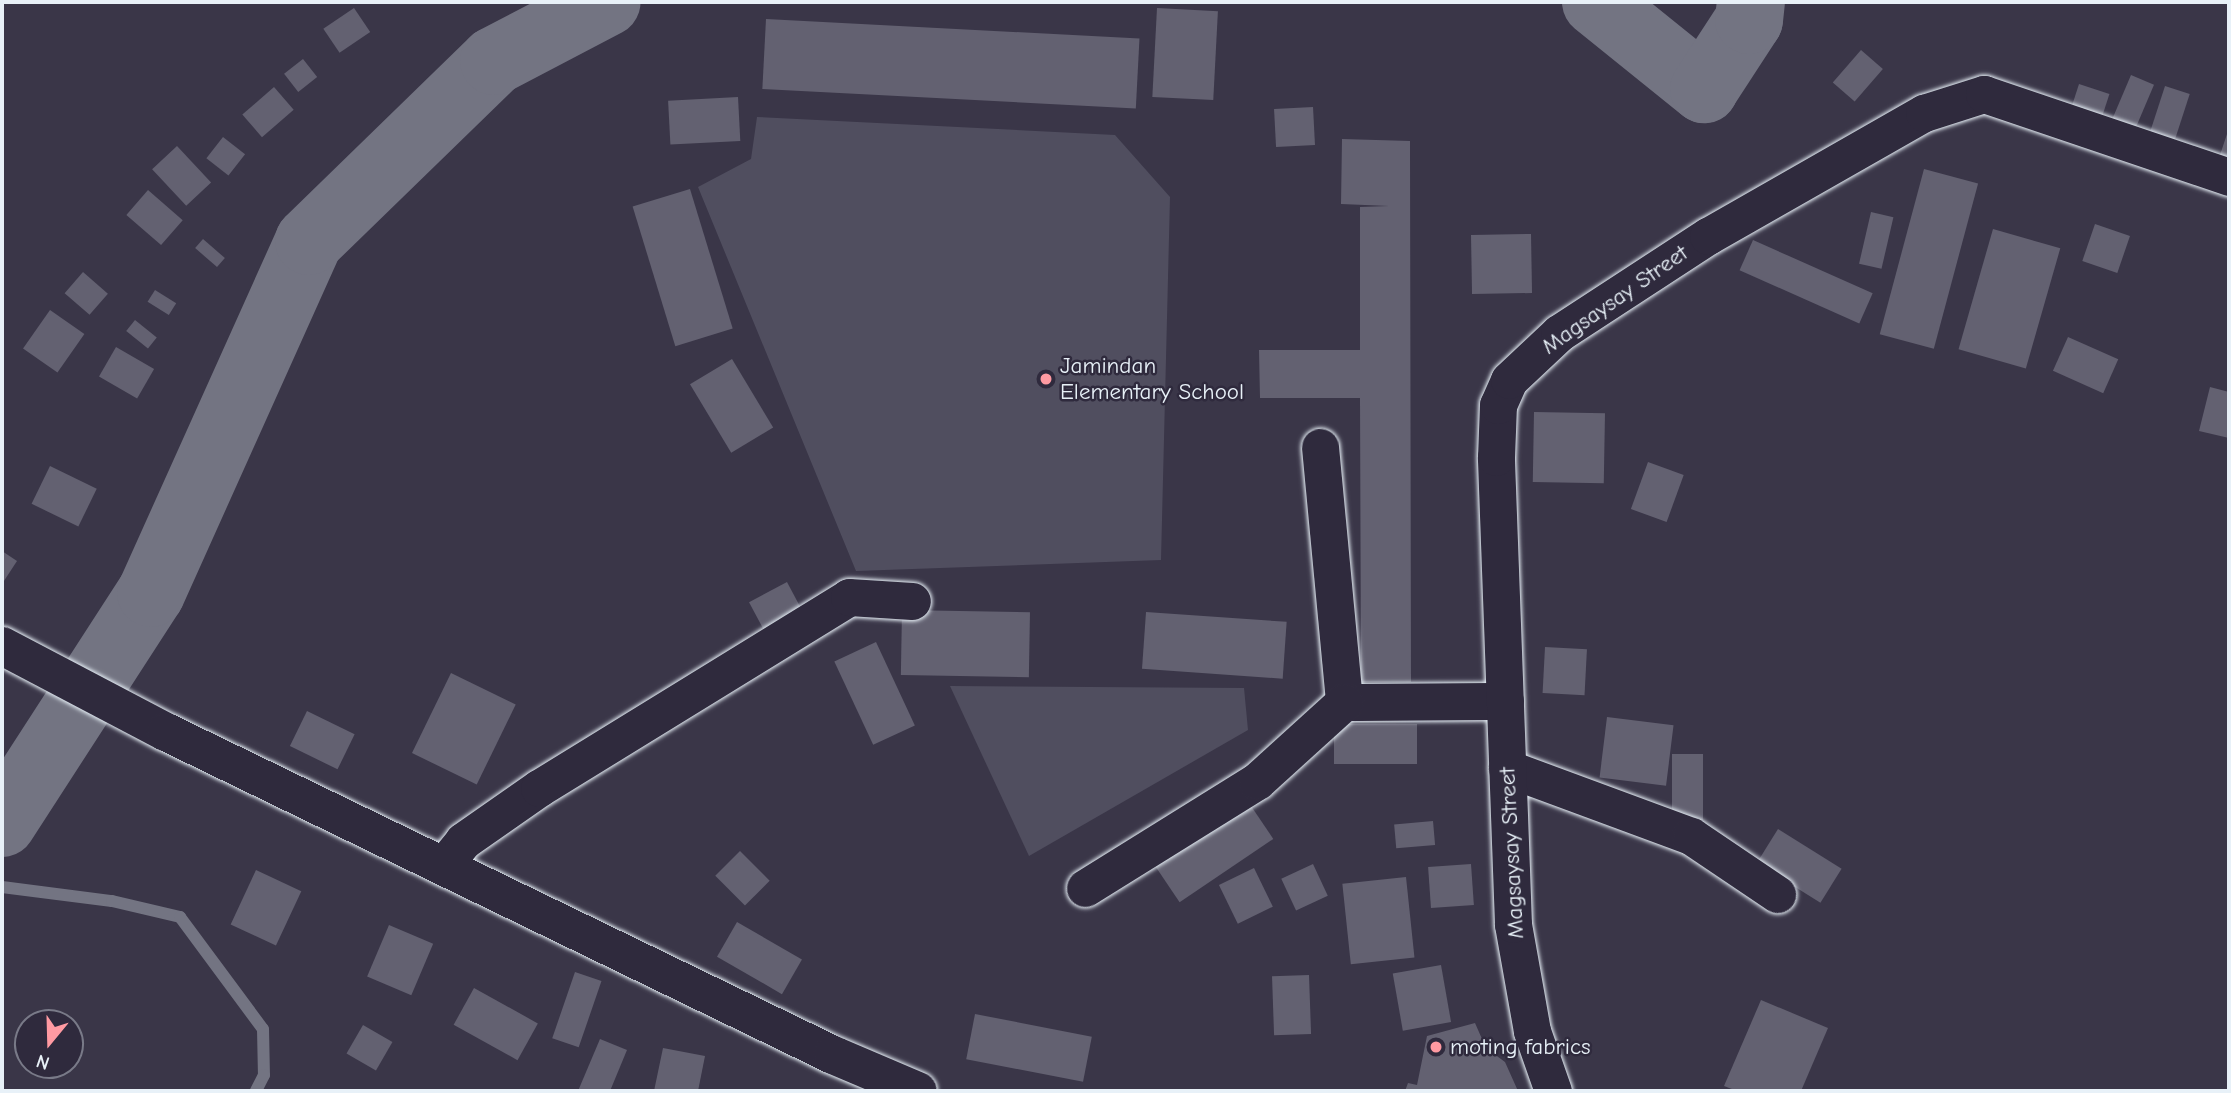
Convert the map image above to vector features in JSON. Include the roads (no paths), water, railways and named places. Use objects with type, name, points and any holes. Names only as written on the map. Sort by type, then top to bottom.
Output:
[{"type":"main road","points":[[2,646],[166,732],[833,1055],[918,1091]]},
{"type":"street","name":"Magsaysay Street","points":[[1553,1091],[1532,1031],[1513,924],[1496,457],[1498,405],[1509,380],[1559,333],[1708,236],[1924,113],[1984,94],[2229,177]]},
{"type":"street","points":[[1320,447],[1344,702]]},
{"type":"street","points":[[443,866],[463,841],[539,788],[849,597],[912,601]]},
{"type":"street","points":[[1085,888],[1256,781],[1344,702],[1505,701]]},
{"type":"street","points":[[1507,768],[1691,836],[1776,894]]},
{"type":"waterway","points":[[2,823],[151,593],[309,241],[494,61],[607,2]]},
{"type":"waterway","points":[[1596,2],[1704,89],[1749,20],[1751,2]]},
{"type":"waterway","points":[[2,887],[112,901],[180,917],[263,1029],[264,1075],[256,1091]]},
{"type":"place","name":"Jamindan Elementary School","points":[[1046,379]]},
{"type":"place","name":"moting fabrics","points":[[1436,1047]]}]
